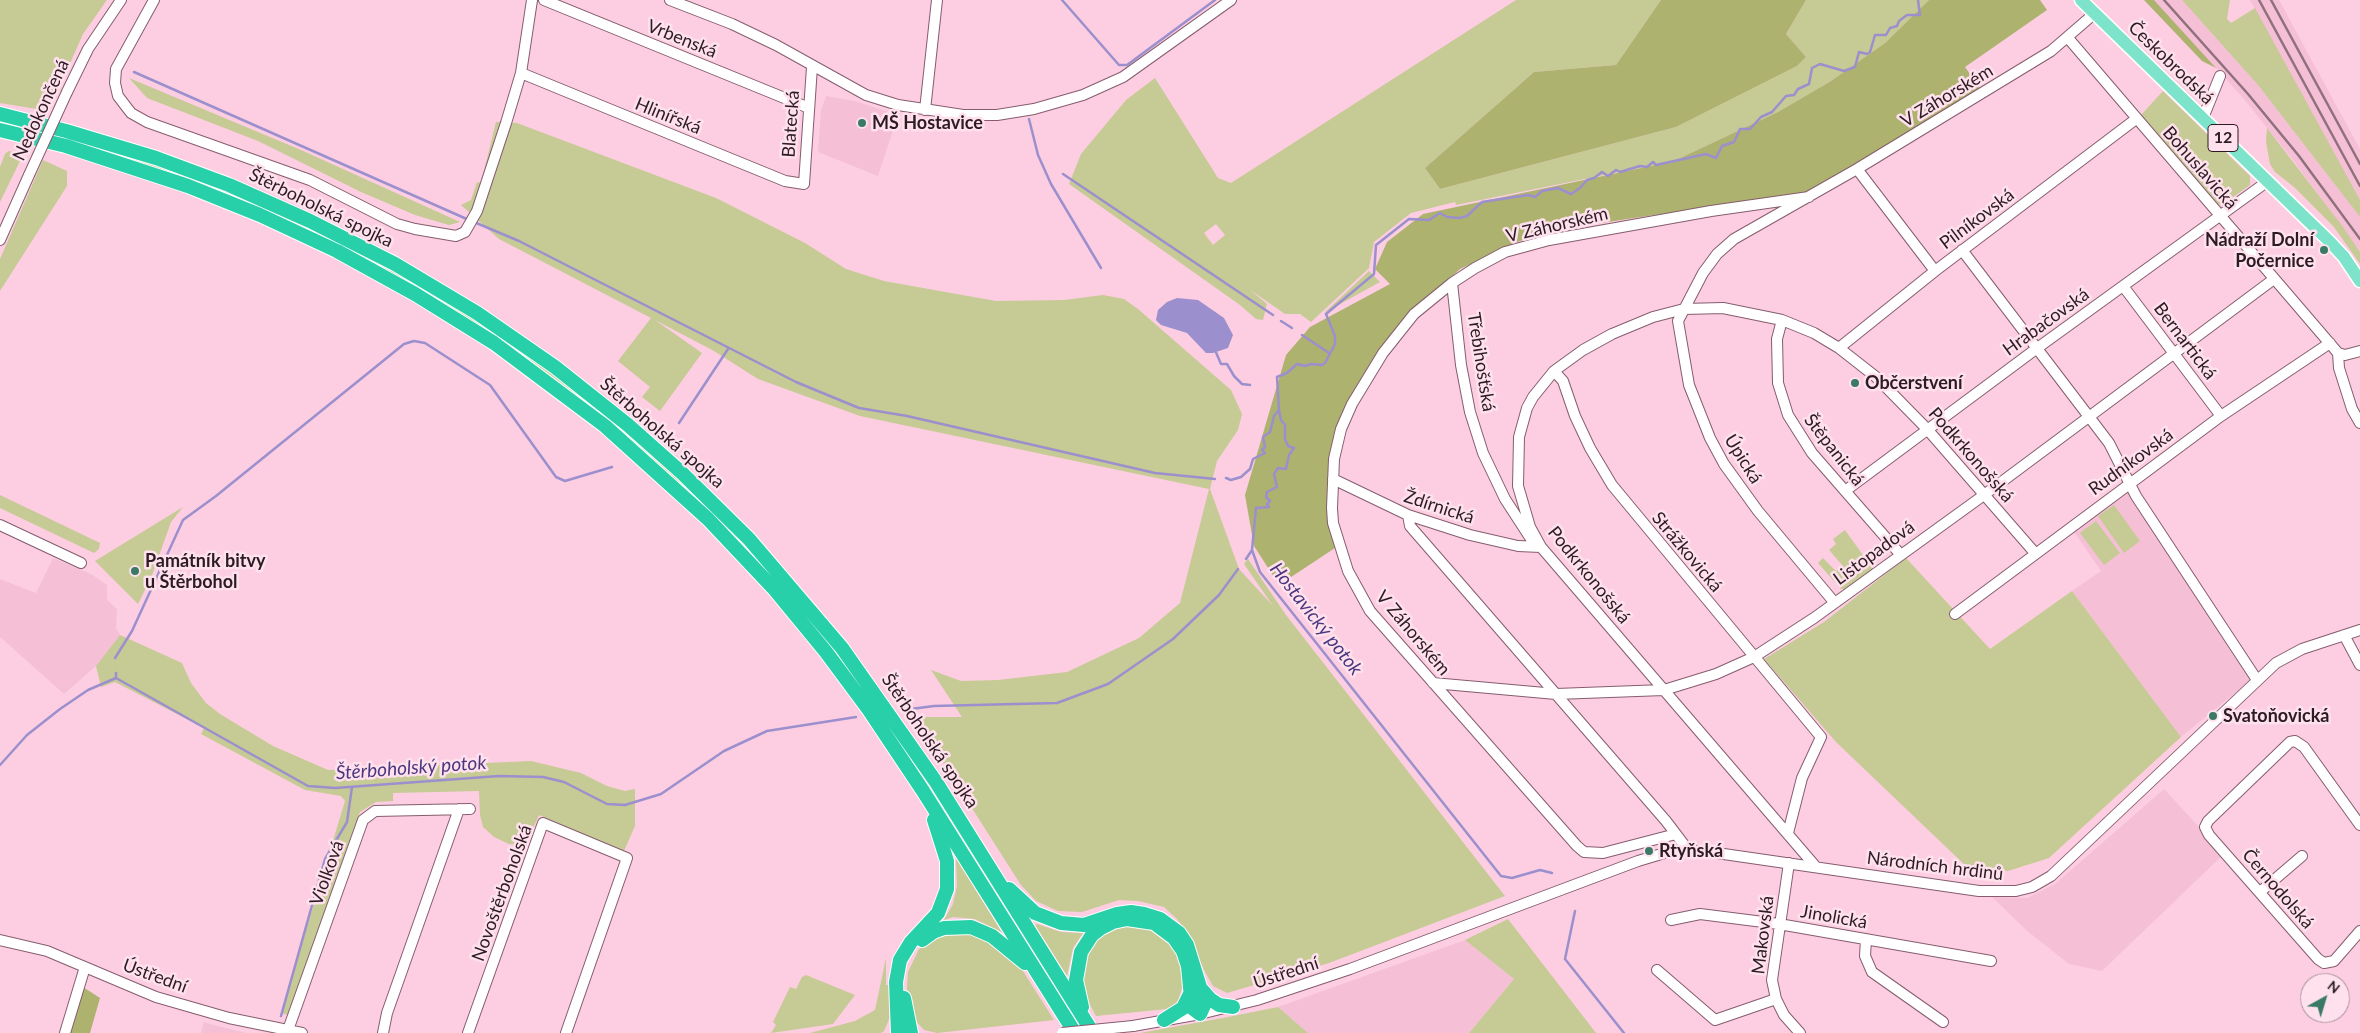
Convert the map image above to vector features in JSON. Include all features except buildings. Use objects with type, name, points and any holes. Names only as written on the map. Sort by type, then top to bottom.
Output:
[{"type":"highway","name":"Štěrboholská spojka","points":[[0,114],[66,131],[156,158],[229,185],[353,242],[446,294],[555,367],[628,425],[682,473],[781,574],[870,684],[936,782],[1093,1033]]},
{"type":"highway","name":"Štěrboholská spojka","points":[[0,130],[66,146],[142,170],[230,202],[293,230],[415,294],[532,369],[640,456],[740,553],[826,652],[869,710],[924,791],[1075,1033]]},
{"type":"highway","points":[[904,1032],[896,982],[900,960],[911,942],[938,913],[944,902],[948,882],[948,869],[943,844],[924,791]]},
{"type":"highway","points":[[987,864],[1026,906],[1052,922],[1084,925],[1116,914],[1131,912],[1144,914],[1174,928],[1187,945],[1196,992],[1192,1008],[1200,1014]]},
{"type":"highway","points":[[1093,1033],[1078,993],[1076,968],[1087,941],[1101,928],[1113,922],[1127,919],[1144,920],[1161,927],[1174,938],[1186,958],[1196,992],[1219,1005],[1233,1006]]},
{"type":"highway","points":[[904,1032],[902,986],[904,967],[912,952],[923,939],[944,928],[970,927],[992,936],[1018,956],[1046,986]]},
{"type":"highway","points":[[1164,1020],[1183,1008],[1196,992]]},
{"type":"main road","name":"Českobrodská","points":[[2081,0],[2330,242],[2344,257],[2360,281]]},
{"type":"street","name":"Nedokončená","points":[[0,240],[88,49],[121,0]]},
{"type":"street","points":[[154,0],[122,56],[115,77],[118,96],[131,113],[155,125],[310,180],[398,224],[456,236],[465,232],[472,222],[521,73],[532,0]]},
{"type":"street","name":"Vrbenská","points":[[544,0],[808,108]]},
{"type":"street","points":[[670,0],[741,28],[866,95],[898,105],[962,115],[997,115],[1048,106],[1083,95],[1123,76],[1231,0]]},
{"type":"street","points":[[925,110],[937,0]]},
{"type":"street","name":"V Záhorském","points":[[1684,309],[1703,273],[1718,254],[1734,239],[1857,169],[2051,51],[2095,13]]},
{"type":"street","name":"Bohuslavická","points":[[2068,38],[2330,343],[2338,354],[2339,368],[2346,393],[2360,423]]},
{"type":"street","name":"Blatecká","points":[[804,184],[812,67]]},
{"type":"street","name":"Hlinířská","points":[[521,73],[785,181],[804,184]]},
{"type":"street","points":[[2203,118],[2220,76]]},
{"type":"street","name":"Pilníkovská","points":[[1840,348],[1962,250],[2136,119]]},
{"type":"street","points":[[1857,169],[1935,271]]},
{"type":"street","name":"Hrabačovská","points":[[1845,492],[1927,429],[2268,181]]},
{"type":"street","name":"V Záhorském","points":[[1676,834],[1604,853],[1584,852],[1370,611],[1348,572],[1333,523],[1333,480],[1341,429],[1370,371],[1414,314],[1452,283],[1475,268],[1506,252],[1549,240],[1711,211],[1809,197]]},
{"type":"street","points":[[1962,250],[2109,443],[2129,484],[2257,680]]},
{"type":"street","name":"Listopadová","points":[[1433,683],[1556,694],[1664,690],[1716,674],[1754,657],[1814,618],[1984,495],[2274,278]]},
{"type":"street","name":"Třebihošťská","points":[[1452,283],[1461,364],[1470,412],[1483,453],[1505,499],[1527,536],[1541,548]]},
{"type":"street","name":"Bernartická","points":[[2124,286],[2221,416]]},
{"type":"street","name":"Podkrkonošská","points":[[1816,867],[1541,548],[1530,527],[1520,498],[1517,451],[1527,408],[1543,383],[1554,371],[1583,350],[1612,334],[1653,317],[1684,309],[1723,308],[1782,320],[1814,333],[1840,348],[1876,377],[1927,429],[2035,553]]},
{"type":"street","name":"Úpická","points":[[1684,309],[1678,321],[1683,361],[1689,385],[1710,438],[1740,488],[1834,602]]},
{"type":"street","name":"Štěpanická","points":[[1782,320],[1777,339],[1778,383],[1788,416],[1812,453],[1900,554]]},
{"type":"street","name":"Rudníkovská","points":[[1955,614],[2221,416],[2330,343]]},
{"type":"street","points":[[2338,354],[2346,356],[2360,351]]},
{"type":"street","name":"Strážkovická","points":[[1554,371],[1563,381],[1575,416],[1590,448],[1612,485],[1821,737],[1802,778],[1788,833]]},
{"type":"street","name":"Ždírnická","points":[[1333,480],[1408,515],[1470,535],[1518,546],[1541,548]]},
{"type":"street","points":[[1408,515],[1410,526],[1688,850]]},
{"type":"street","points":[[0,525],[81,563]]},
{"type":"street","name":"Národních hrdinů","points":[[1511,907],[1638,861],[1688,850],[1979,891],[2016,891],[2032,887],[2052,876],[2276,663],[2292,654],[2360,630]]},
{"type":"street","points":[[2344,635],[2360,665]]},
{"type":"street","name":"Černodolská","points":[[2360,825],[2304,747],[2295,741],[2276,756],[2205,826],[2209,835],[2318,959],[2324,963],[2334,961],[2360,932]]},
{"type":"street","points":[[383,1033],[387,1014],[459,809]]},
{"type":"street","name":"Violková","points":[[288,1030],[363,820],[375,811],[470,809]]},
{"type":"street","name":"Novoštěrboholská","points":[[468,1033],[543,823],[627,858],[566,1033]]},
{"type":"street","points":[[2260,892],[2302,856]]},
{"type":"street","name":"Makovská","points":[[1789,863],[1772,980],[1776,999],[1784,1015],[1800,1033]]},
{"type":"street","name":"Ústřední","points":[[1062,1033],[1133,1026],[1233,1006],[1350,969],[1511,907]]},
{"type":"street","name":"Jinolická","points":[[1671,920],[1700,914],[1779,924],[1991,961]]},
{"type":"street","points":[[1866,939],[1865,956],[1872,972],[1943,1022]]},
{"type":"street","name":"Ústřední","points":[[0,940],[47,951],[156,997],[229,1018],[302,1033]]},
{"type":"street","points":[[65,1033],[85,967]]},
{"type":"street","points":[[1657,970],[1715,1020],[1776,999]]},
{"type":"shaded area","points":[[2154,0],[2182,0],[2258,85],[2360,217],[2360,252],[2293,160],[2243,98]]},
{"type":"shaded area","points":[[2250,0],[2279,0],[2360,149],[2360,201]]},
{"type":"shaded area","points":[[826,96],[855,101],[898,115],[878,176],[818,152],[821,110]]},
{"type":"shaded area","points":[[1177,298],[1198,300],[1224,318],[1233,335],[1228,348],[1213,353],[1206,353],[1187,333],[1161,325],[1156,320],[1158,310],[1167,302]]},
{"type":"shaded area","points":[[2128,492],[2252,679],[2181,737],[2072,591],[2101,571],[2074,532]]},
{"type":"shaded area","points":[[53,558],[91,574],[107,585],[107,600],[117,609],[116,628],[120,635],[96,666],[64,694],[0,637],[0,579],[36,593]]},
{"type":"shaded area","points":[[2164,789],[2224,854],[2102,971],[2069,964],[2026,930],[1992,897],[2027,898],[2055,884]]},
{"type":"shaded area","points":[[1465,940],[1514,979],[1469,1033],[1308,1033],[1278,1007]]},
{"type":"shaded area","points":[[204,1022],[214,1025],[247,1033],[201,1033]]},
{"type":"green space","points":[[0,0],[107,0],[83,34],[49,111],[0,103]]},
{"type":"green space","points":[[1516,0],[1661,0],[1616,65],[1534,72],[1425,168],[1440,189],[1676,127],[1797,66],[1806,57],[1786,34],[1806,0],[1929,0],[1885,43],[1831,81],[1778,112],[1674,161],[1456,205],[1455,202],[1411,213],[1374,242],[1369,268],[1311,322],[1300,314],[1285,314],[1249,289],[1267,304],[1263,320],[1256,319],[1240,305],[1069,184],[1081,154],[1126,100],[1155,78],[1218,178],[1231,183]],"holes":[[[1216,224],[1225,235],[1213,245],[1204,233]]]},
{"type":"green space","points":[[1661,0],[1806,0],[1786,34],[1806,57],[1797,66],[1676,127],[1440,189],[1425,168],[1534,72],[1616,65]]},
{"type":"green space","points":[[1929,0],[2040,0],[2047,10],[1965,67],[1982,91],[1808,192],[1554,230],[1517,242],[1460,269],[1411,314],[1369,365],[1342,417],[1330,479],[1338,546],[1279,585],[1254,546],[1245,495],[1286,355],[1310,327],[1390,284],[1375,269],[1387,242],[1423,214],[1674,161],[1778,112],[1831,81],[1885,43]]},
{"type":"green space","points":[[2144,0],[2154,0],[2216,68],[2202,61]]},
{"type":"green space","points":[[2182,0],[2230,0],[2227,19],[2231,23],[2255,8],[2360,200],[2360,217],[2258,85]]},
{"type":"green space","points":[[129,78],[301,150],[460,222],[449,225],[415,215],[361,192],[258,141],[147,98]]},
{"type":"green space","points":[[2163,91],[2250,176],[2250,185],[2222,205],[2218,204],[2141,115]]},
{"type":"green space","points":[[496,122],[517,123],[716,198],[805,243],[846,269],[884,281],[996,301],[1064,300],[1103,295],[1124,299],[1138,309],[1231,390],[1242,414],[1238,430],[1217,461],[1210,489],[1239,569],[1273,606],[1244,564],[1248,559],[1286,615],[1505,896],[1329,963],[1227,993],[1213,986],[1188,933],[1164,907],[1138,901],[1119,900],[1082,912],[1058,911],[1036,901],[1021,885],[914,717],[962,717],[931,670],[961,681],[998,680],[1067,672],[1139,638],[1180,603],[1209,489],[860,416],[758,379],[714,351],[655,320],[702,353],[660,411],[642,397],[650,387],[618,361],[651,318],[499,239],[461,205],[471,200],[477,182],[481,183]]},
{"type":"green space","points":[[2267,128],[2343,227],[2360,252],[2360,264],[2334,227],[2294,187],[2275,172],[2270,164],[2266,142]]},
{"type":"green space","points":[[55,133],[130,155],[254,201],[381,263],[473,317],[560,378],[645,447],[742,540],[780,581],[859,679],[875,709],[693,497],[620,430],[503,342],[159,169],[53,137]]},
{"type":"green space","points":[[9,151],[23,155],[0,202],[0,167],[5,154]]},
{"type":"green space","points":[[43,160],[67,171],[67,186],[0,291],[0,259]]},
{"type":"green space","points":[[1369,271],[1380,282],[1324,313]]},
{"type":"green space","points":[[0,495],[100,543],[99,549],[94,553],[0,508]]},
{"type":"green space","points":[[2114,505],[2140,541],[2124,553],[2098,516]]},
{"type":"green space","points":[[183,507],[171,522],[151,578],[138,604],[95,561]]},
{"type":"green space","points":[[2096,521],[2120,553],[2104,565],[2080,533]]},
{"type":"green space","points":[[1845,530],[1873,569],[1845,589],[1841,589],[1818,563],[1823,558],[1836,571],[1843,566],[1829,550],[1836,544],[1833,539]]},
{"type":"green space","points":[[1906,558],[1990,649],[2072,591],[2181,737],[2049,858],[2008,871],[1968,868],[1836,742],[1764,659],[1824,622]]},
{"type":"green space","points":[[120,635],[182,663],[191,683],[206,703],[220,714],[273,746],[328,770],[531,761],[581,773],[607,786],[625,791],[635,789],[635,826],[624,851],[539,815],[525,846],[509,844],[494,837],[483,827],[480,815],[479,791],[393,793],[393,801],[376,802],[360,812],[288,1015],[281,1013],[345,801],[341,796],[305,790],[201,734],[204,728],[115,682],[101,687],[96,666]]},
{"type":"green space","points":[[956,858],[1001,932],[975,919],[953,917],[944,920],[953,904],[957,886]]},
{"type":"green space","points":[[1508,919],[1596,1033],[1469,1033],[1514,979],[1465,940]]},
{"type":"green space","points":[[1128,924],[1155,929],[1178,951],[1186,986],[1182,987],[1178,1002],[1167,1009],[1096,1016],[1082,990],[1084,957],[1100,933]]},
{"type":"green space","points":[[1035,925],[1061,932],[1083,933],[1073,948],[1067,976]]},
{"type":"green space","points":[[957,931],[983,937],[1021,968],[1054,1020],[937,1033],[924,1030],[914,1019],[907,988],[908,972],[919,949],[927,942],[936,937]]},
{"type":"green space","points":[[1024,933],[1078,1019],[1072,1020],[1020,935]]},
{"type":"green space","points":[[886,958],[886,985],[891,985],[890,1017],[884,1031],[881,1033],[810,1033],[855,1021],[875,1010]]},
{"type":"green space","points":[[806,975],[855,995],[833,1024],[771,1033],[776,1025],[773,1022],[790,987],[796,989],[802,977]]},
{"type":"green space","points":[[83,987],[100,998],[90,1033],[70,1033]]},
{"type":"green space","points":[[1278,1007],[1308,1033],[1140,1033],[1223,1018]]},
{"type":"waterway","points":[[1062,0],[1119,65],[1127,65],[1215,0]]},
{"type":"waterway","name":"Hostavický potok","points":[[1552,873],[1540,870],[1512,878],[1501,876],[1260,572],[1252,550],[1256,508],[1269,507],[1267,504],[1270,501],[1266,497],[1267,492],[1277,487],[1274,474],[1278,468],[1286,469],[1289,455],[1294,448],[1288,446],[1285,439],[1285,425],[1281,420],[1279,410],[1277,377],[1287,373],[1297,364],[1305,366],[1311,364],[1322,365],[1325,363],[1335,344],[1335,336],[1326,314],[1374,274],[1376,245],[1409,219],[1429,220],[1440,213],[1447,217],[1460,218],[1467,216],[1482,202],[1528,195],[1535,197],[1542,191],[1558,188],[1571,194],[1587,180],[1594,178],[1602,172],[1608,176],[1616,170],[1620,172],[1640,166],[1647,167],[1653,162],[1656,165],[1706,154],[1716,158],[1722,146],[1734,142],[1740,129],[1750,129],[1761,117],[1772,112],[1786,96],[1794,95],[1798,89],[1809,84],[1812,68],[1820,64],[1844,71],[1855,67],[1859,52],[1867,54],[1870,52],[1875,35],[1886,35],[1890,28],[1897,26],[1899,21],[1907,15],[1920,15],[1918,0]]},
{"type":"waterway","points":[[134,72],[469,220]]},
{"type":"waterway","points":[[1029,119],[1038,155],[1051,184],[1101,268]]},
{"type":"waterway","points":[[1063,174],[1273,315]]},
{"type":"waterway","points":[[474,222],[519,241],[796,382],[859,408],[907,416],[1155,473],[1215,479]]},
{"type":"waterway","points":[[1281,321],[1292,328]]},
{"type":"waterway","points":[[1302,335],[1329,353]]},
{"type":"waterway","points":[[115,658],[132,631],[183,520],[216,496],[404,344],[414,341],[425,343],[490,385],[556,477],[565,481],[612,467]]},
{"type":"waterway","points":[[679,423],[728,349]]},
{"type":"waterway","points":[[1215,350],[1221,364],[1227,364],[1234,376],[1242,384],[1250,385]]},
{"type":"waterway","points":[[1226,478],[1231,480],[1241,477],[1250,469],[1253,459],[1265,453],[1262,450],[1265,447],[1263,437],[1270,432],[1274,416],[1279,410]]},
{"type":"waterway","name":"Štěrboholský potok","points":[[1246,559],[1252,550]]},
{"type":"waterway","name":"Štěrboholský potok","points":[[903,710],[934,706],[1057,703],[1108,684],[1173,639],[1219,595],[1238,569]]},
{"type":"waterway","name":"Štěrboholský potok","points":[[116,673],[116,678]]},
{"type":"waterway","name":"Štěrboholský potok","points":[[0,765],[27,735],[60,709],[88,690],[116,678],[308,786],[335,788],[499,776],[543,777],[564,782],[607,804],[625,805],[661,794],[724,751],[767,731],[856,717]]},
{"type":"waterway","points":[[281,1016],[325,859],[347,822],[352,787]]},
{"type":"waterway","name":"Hostavický potok","points":[[1575,911],[1565,959],[1624,1033]]},
{"type":"railway","points":[[2164,0],[2248,94],[2299,156],[2360,239]]},
{"type":"railway","points":[[2259,0],[2360,186]]},
{"type":"railway","points":[[2271,0],[2360,164]]},
{"type":"place","name":"MŠ Hostavice","points":[[862,123]]},
{"type":"place","name":"Nádraží Dolní Počernice","points":[[2324,250]]},
{"type":"place","name":"Občerstvení","points":[[1855,383]]},
{"type":"place","name":"Památník bitvy u Štěrbohol","points":[[135,571]]},
{"type":"place","name":"Svatoňovická","points":[[2213,716]]},
{"type":"place","name":"Rtyňská","points":[[1649,851]]}]
